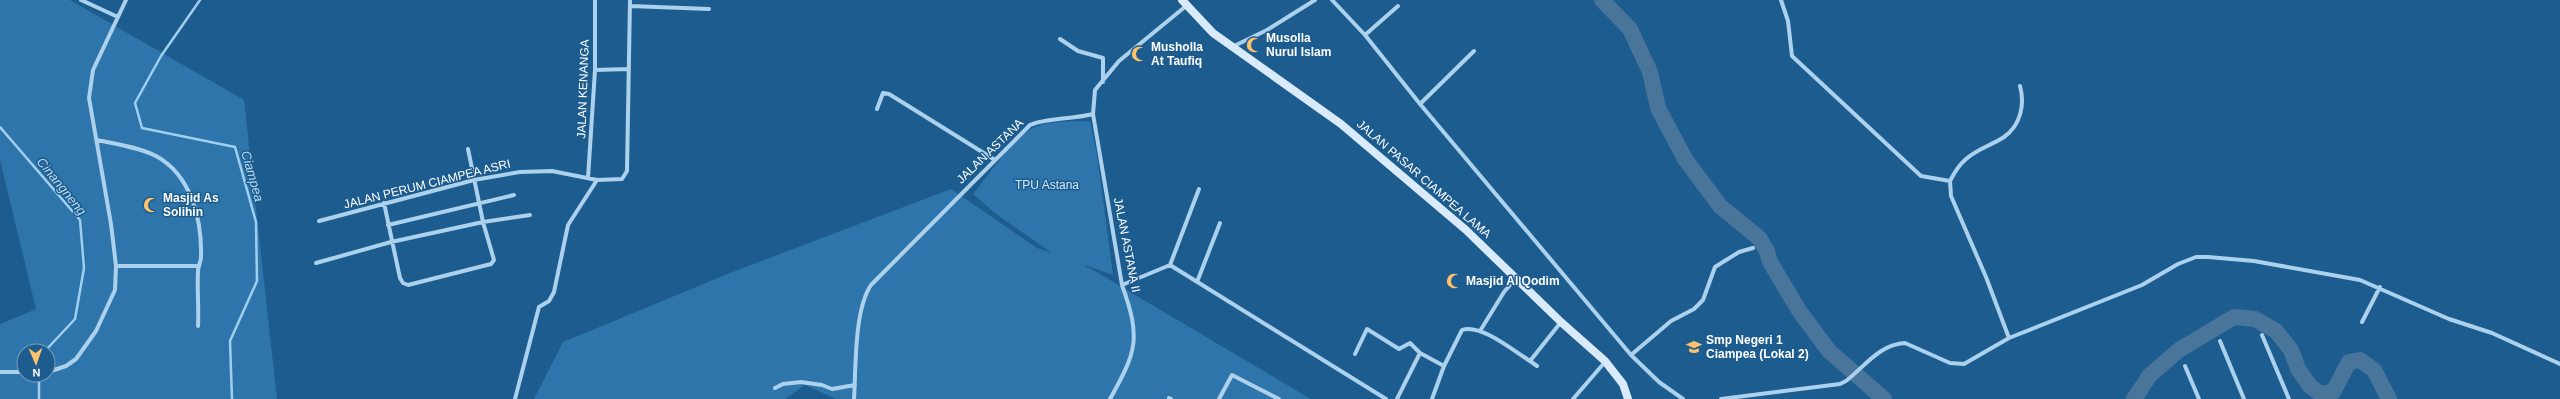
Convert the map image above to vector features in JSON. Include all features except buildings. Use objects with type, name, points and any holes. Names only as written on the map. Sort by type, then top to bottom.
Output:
[{"type":"main road","name":"JALAN PASAR CIAMPEA LAMA","points":[[1184,3],[1209,30],[1341,124],[1466,230],[1517,278],[1560,322],[1606,362],[1622,384],[1628,399]]},
{"type":"street","points":[[81,0],[118,17]]},
{"type":"street","points":[[56,369],[76,359],[96,331],[115,290],[116,266],[97,140],[89,98],[93,70],[126,0]]},
{"type":"street","name":"JALAN KENANGA","points":[[588,178],[595,70],[595,0]]},
{"type":"street","name":"JALAN PERUM CIAMPEA ASRI","points":[[319,221],[474,180],[536,171],[597,180],[622,179],[626,176],[630,0]]},
{"type":"street","points":[[1232,47],[1273,27],[1315,0]]},
{"type":"street","points":[[1332,0],[1365,35],[1420,104],[1631,356],[1659,382],[1683,399]]},
{"type":"street","points":[[1781,0],[1788,21],[1792,56],[1921,176],[1950,181]]},
{"type":"street","points":[[1093,114],[1095,90],[1119,61],[1184,3]]},
{"type":"street","points":[[630,6],[709,9]]},
{"type":"street","points":[[1365,35],[1398,6]]},
{"type":"street","points":[[1060,39],[1078,51],[1103,58],[1103,82]]},
{"type":"street","points":[[1420,104],[1474,51]]},
{"type":"street","points":[[595,70],[628,69]]},
{"type":"street","points":[[2009,338],[1986,277],[1951,196],[1950,181],[1967,158],[2004,137],[2015,124],[2022,111],[2024,100],[2020,86]]},
{"type":"street","points":[[877,109],[883,93],[889,94],[995,160]]},
{"type":"street","name":"JALAN ASTANA","points":[[854,399],[860,317],[863,300],[871,285],[1030,125],[1039,120],[1059,121],[1093,114]]},
{"type":"street","name":"JALAN ASTANA II","points":[[1093,114],[1122,285],[1130,308],[1134,343],[1129,363],[1110,399]]},
{"type":"street","points":[[97,140],[155,156],[179,174],[192,195],[201,256],[198,266],[198,326]]},
{"type":"street","points":[[384,203],[391,242],[400,278],[403,283],[408,285],[494,262],[483,222],[468,149]]},
{"type":"street","points":[[515,399],[539,307],[549,301],[554,292],[568,225],[597,180]]},
{"type":"street","points":[[1122,285],[1170,265],[1199,189]]},
{"type":"street","points":[[388,225],[479,202],[514,195]]},
{"type":"street","points":[[316,263],[391,242],[483,222],[530,215]]},
{"type":"street","points":[[1197,282],[1220,223]]},
{"type":"street","points":[[1631,356],[1671,321],[1694,309],[1703,300],[1715,267],[1739,252],[1753,248]]},
{"type":"street","points":[[1721,399],[1833,386],[1846,382],[1884,347],[1897,343],[1905,343],[1950,363],[1964,364],[2009,338],[2142,284],[2178,264],[2196,257],[2254,261],[2360,280],[2380,287],[2407,301],[2492,333],[2560,364]]},
{"type":"street","points":[[1170,265],[1386,399]]},
{"type":"street","points":[[116,266],[198,266]]},
{"type":"street","points":[[1480,330],[1504,292],[1517,278]]},
{"type":"street","points":[[2362,322],[2380,287]]},
{"type":"street","points":[[1530,361],[1560,322]]},
{"type":"street","points":[[1432,399],[1444,366],[1462,330],[1468,328],[1480,330],[1537,366]]},
{"type":"street","points":[[1355,354],[1367,329],[1399,349],[1410,343],[1420,353],[1444,366]]},
{"type":"street","points":[[2262,335],[2289,399]]},
{"type":"street","points":[[2220,341],[2244,399]]},
{"type":"street","points":[[1397,399],[1420,353]]},
{"type":"street","points":[[1573,399],[1606,362]]},
{"type":"street","points":[[2186,366],[2199,399]]},
{"type":"street","points":[[0,372],[16,372]]},
{"type":"street","points":[[1219,399],[1232,375],[1279,399]]},
{"type":"street","points":[[775,388],[783,384],[801,382],[822,385],[832,389],[855,385]]},
{"type":"green space","points":[[0,0],[70,0],[244,100],[277,399],[0,399],[0,324],[36,309],[0,160]]},
{"type":"green space","name":"TPU Astana","points":[[1090,121],[1097,155],[1113,275],[1085,265],[1086,268],[1088,267],[1311,399],[836,399],[805,385],[785,399],[534,399],[563,342],[730,273],[951,189],[1037,248],[1052,253],[996,214],[973,194],[1011,147],[1028,131],[1048,123]]},
{"type":"waterway","name":"Ciampea","points":[[200,0],[161,56],[135,103],[142,128],[235,147],[256,222],[257,281],[230,341],[232,399]]},
{"type":"waterway","points":[[1602,0],[1630,29],[1650,72],[1658,108],[1685,159],[1720,206],[1759,238],[1767,251],[1770,262],[1800,312],[1829,351],[1884,399]]},
{"type":"waterway","name":"Cinangneng","points":[[0,127],[80,220],[84,268],[75,319],[52,343]]},
{"type":"waterway","points":[[2134,399],[2150,375],[2179,350],[2234,317],[2255,319],[2276,331],[2291,350],[2298,369],[2310,386],[2320,394],[2333,392],[2349,362],[2360,360],[2374,370],[2389,399]]},
{"type":"waterway","name":"Cinangneng","points":[[39,383],[39,399]]},
{"type":"place","name":"Musolla Nurul Islam","points":[[1254,45]]},
{"type":"place","name":"Musholla At Taufiq","points":[[1139,54]]},
{"type":"place","name":"Masjid As Solihin","points":[[151,205]]},
{"type":"place","name":"Masjid Al Qodim","points":[[1454,281]]},
{"type":"place","name":"Smp Negeri 1 Ciampea (Lokal 2)","points":[[1694,347]]}]
